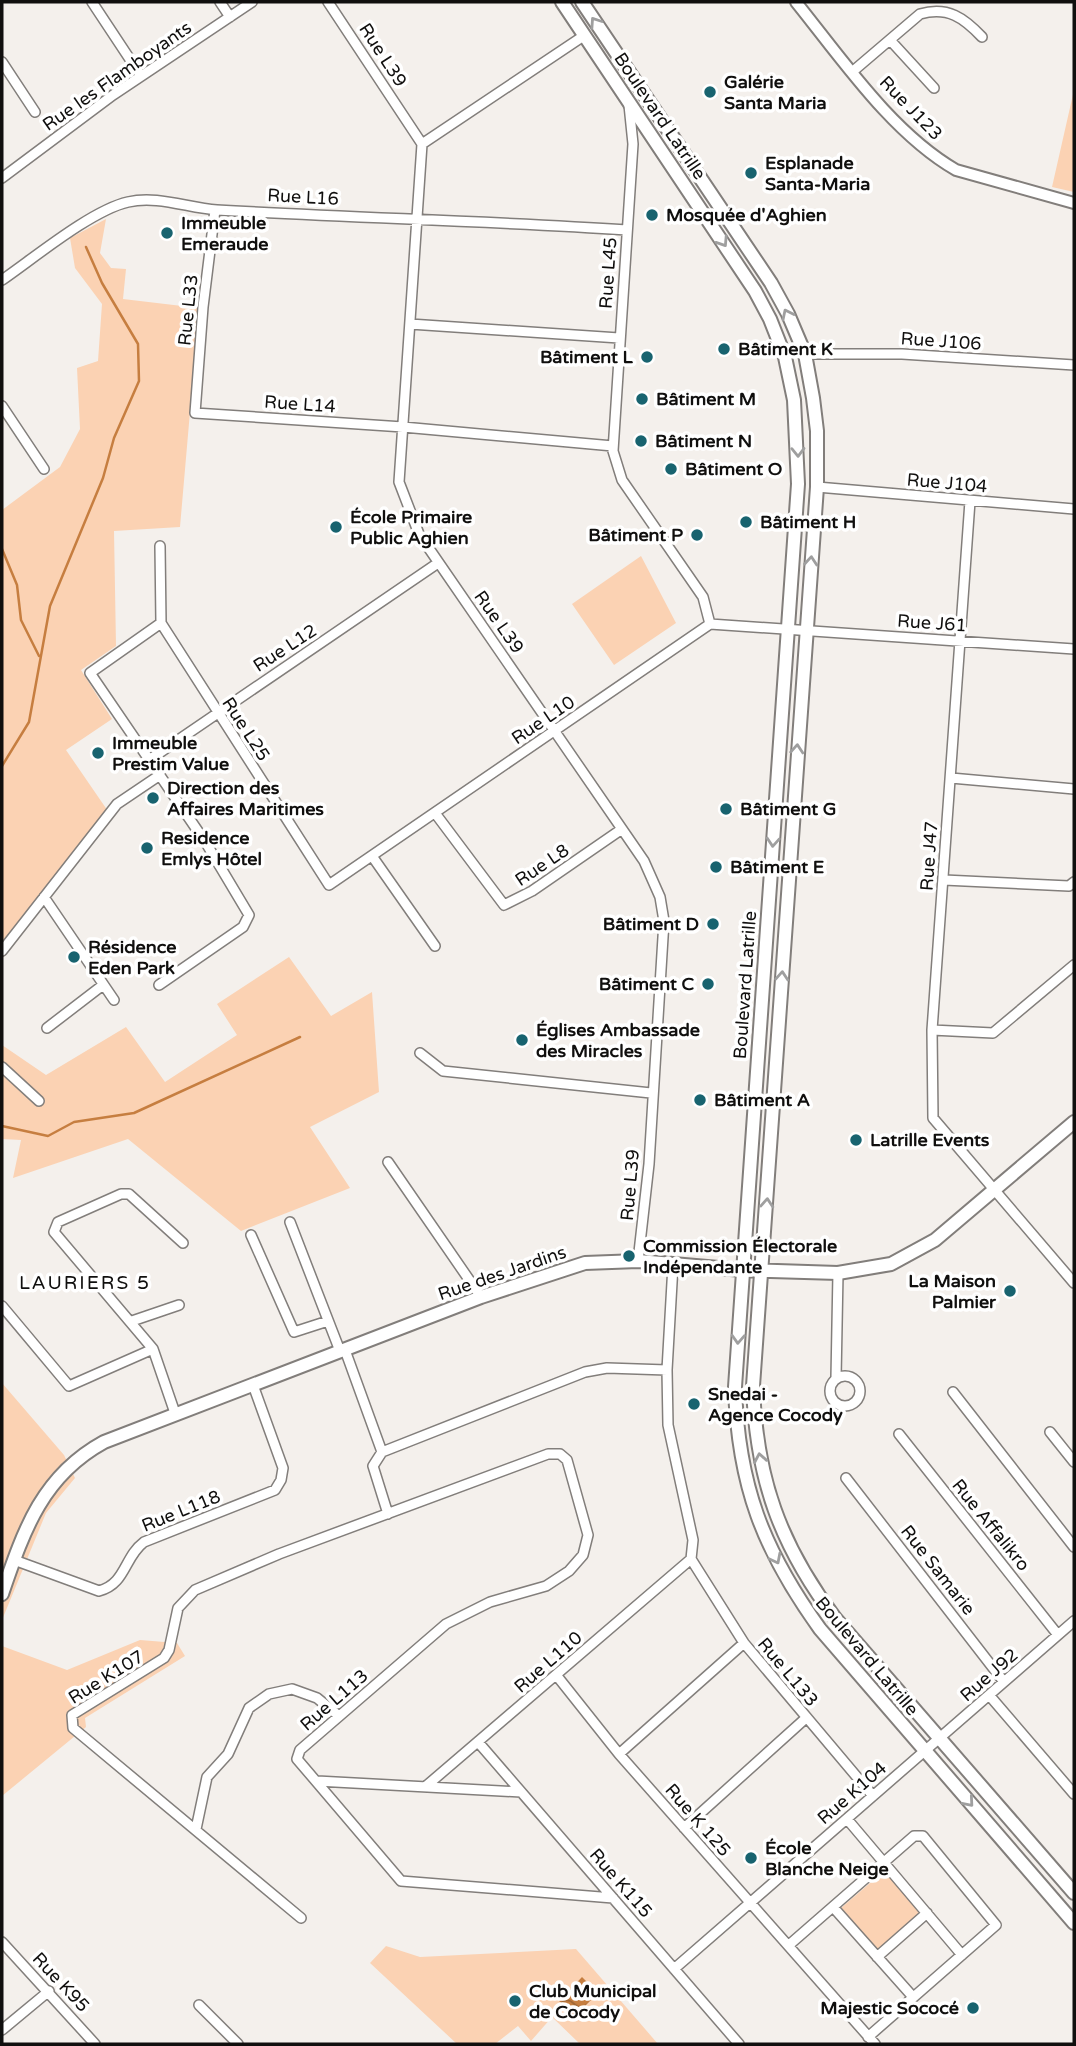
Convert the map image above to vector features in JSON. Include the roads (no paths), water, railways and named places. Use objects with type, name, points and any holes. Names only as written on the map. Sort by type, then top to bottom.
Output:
[{"type":"main road","name":"Boulevard Latrille","points":[[562,2],[755,291],[785,357],[794,400],[799,456],[735,1387],[736,1426],[742,1471],[768,1544],[801,1603],[924,1751],[1074,1923]]},
{"type":"main road","name":"Boulevard Latrille","points":[[582,2],[771,282],[805,354],[817,431],[817,487],[804,629],[752,1386],[754,1424],[771,1503],[784,1536],[814,1591],[1074,1893]]},
{"type":"main road","name":"Rue des Jardins","points":[[2,1594],[37,1507],[49,1486],[65,1468],[104,1442],[481,1297],[585,1263],[638,1261],[742,1270],[838,1273],[891,1264],[920,1250],[995,1192],[1074,1122]]},
{"type":"street","points":[[92,2],[141,76]]},
{"type":"street","points":[[219,2],[230,16]]},
{"type":"street","name":"Rue les Flamboyants","points":[[2,178],[141,76],[252,2]]},
{"type":"street","name":"Rue L39","points":[[328,2],[422,144],[399,482],[412,522],[651,873],[664,921],[651,1093],[649,1164],[638,1261]]},
{"type":"street","name":"Rue J123","points":[[796,2],[852,72],[919,145],[956,170],[1074,203]]},
{"type":"street","points":[[852,72],[920,14],[929,11],[962,17],[982,37]]},
{"type":"street","points":[[422,144],[584,35]]},
{"type":"street","points":[[890,40],[934,88]]},
{"type":"street","points":[[2,62],[36,112]]},
{"type":"street","name":"Rue L45","points":[[613,449],[633,144],[627,98]]},
{"type":"street","name":"Rue L16","points":[[2,280],[99,215],[127,202],[148,200],[215,210],[626,230]]},
{"type":"street","name":"Rue L33","points":[[195,413],[203,307],[215,210]]},
{"type":"street","points":[[410,324],[619,338]]},
{"type":"street","name":"Rue J106","points":[[805,354],[902,354],[1074,365]]},
{"type":"street","points":[[2,407],[44,469]]},
{"type":"street","name":"Rue L14","points":[[195,413],[403,427],[613,449]]},
{"type":"street","points":[[613,449],[622,480],[704,597],[710,624],[788,627]]},
{"type":"street","name":"Rue J104","points":[[817,487],[1074,509]]},
{"type":"street","name":"Rue J47","points":[[970,501],[932,1030],[933,1118],[1074,1283]]},
{"type":"street","points":[[159,985],[243,927],[249,915],[160,775],[90,673],[161,623],[160,546]]},
{"type":"street","name":"Rue L12","points":[[149,760],[215,712],[438,563]]},
{"type":"street","name":"Rue L25","points":[[161,623],[215,712],[329,886]]},
{"type":"street","name":"Rue L10","points":[[329,886],[710,624]]},
{"type":"street","name":"Rue J61","points":[[788,627],[1074,649]]},
{"type":"street","points":[[2,951],[117,804],[160,775]]},
{"type":"street","points":[[951,778],[1074,789]]},
{"type":"street","name":"Rue L8","points":[[435,813],[504,905],[509,905],[532,891],[622,830]]},
{"type":"street","points":[[372,856],[435,946]]},
{"type":"street","points":[[944,880],[1072,887]]},
{"type":"street","points":[[44,897],[114,1000]]},
{"type":"street","points":[[932,1030],[993,1033],[1074,965]]},
{"type":"street","points":[[47,1028],[103,985]]},
{"type":"street","points":[[420,1053],[436,1068],[457,1074],[651,1093]]},
{"type":"street","points":[[2,1067],[40,1101]]},
{"type":"street","points":[[388,1162],[481,1297]]},
{"type":"street","points":[[175,1413],[153,1349],[54,1232],[58,1222],[129,1194],[183,1243]]},
{"type":"street","points":[[290,1222],[382,1452]]},
{"type":"street","points":[[251,1235],[294,1332],[328,1321]]},
{"type":"street","points":[[673,1265],[667,1370],[668,1425],[692,1540],[691,1559]]},
{"type":"street","points":[[835,1377],[838,1273]]},
{"type":"street","points":[[132,1321],[179,1305]]},
{"type":"street","points":[[2,1306],[69,1386],[153,1349]]},
{"type":"street","points":[[388,1514],[373,1466],[382,1452],[585,1372],[607,1368],[667,1370]]},
{"type":"street","name":"Rue L118","points":[[14,1560],[99,1591],[109,1588],[121,1579],[134,1549],[144,1542],[275,1490],[281,1480],[283,1468],[253,1385]]},
{"type":"street","points":[[953,1392],[1074,1547]]},
{"type":"street","points":[[1050,1432],[1074,1462]]},
{"type":"street","name":"Rue Affalikro","points":[[899,1434],[1058,1635]]},
{"type":"street","name":"Rue K107","points":[[301,1918],[73,1728],[72,1715],[164,1657],[169,1650],[178,1608],[195,1590],[279,1554],[548,1454],[560,1454]]},
{"type":"street","name":"Rue L113","points":[[560,1454],[567,1460],[588,1535],[583,1555],[569,1571],[546,1586],[490,1602],[446,1624],[297,1755],[309,1777],[317,1781],[401,1881],[613,1898]]},
{"type":"street","name":"Rue Samarie","points":[[846,1478],[1004,1682]]},
{"type":"street","name":"Rue L133","points":[[691,1559],[744,1643],[873,1796]]},
{"type":"street","name":"Rue L110","points":[[425,1787],[691,1559]]},
{"type":"street","name":"Rue J92","points":[[924,1751],[1074,1621]]},
{"type":"street","points":[[619,1754],[744,1643]]},
{"type":"street","name":"Rue K 125","points":[[557,1676],[619,1754],[871,2040]]},
{"type":"street","points":[[196,1829],[206,1777],[228,1754],[249,1708],[269,1694],[292,1689],[317,1698],[339,1716]]},
{"type":"street","points":[[989,1695],[1074,1794]]},
{"type":"street","points":[[684,1828],[806,1718]]},
{"type":"street","name":"Rue K115","points":[[478,1742],[737,2044]]},
{"type":"street","name":"Rue K104","points":[[674,1969],[924,1751]]},
{"type":"street","points":[[317,1781],[521,1792]]},
{"type":"street","points":[[846,1819],[962,1955]]},
{"type":"street","points":[[789,1945],[919,1834],[996,1925],[913,1997],[871,2040]]},
{"type":"street","points":[[833,1908],[913,1997]]},
{"type":"street","points":[[877,1957],[927,1913]]},
{"type":"street","name":"Rue K95","points":[[2,1942],[96,2044]]},
{"type":"street","points":[[2,2030],[49,1991]]},
{"type":"street","points":[[200,2005],[238,2044]]},
{"type":"water","points":[[582,1977],[598,1993],[580,2011],[576,2008],[570,2011],[559,2001]]},
{"type":"waterway","points":[[2,766],[29,722],[50,606],[103,478],[114,438],[139,381],[138,344],[102,283],[86,247]]},
{"type":"waterway","points":[[2,549],[17,585],[21,620],[39,656]]},
{"type":"waterway","points":[[2,1126],[48,1136],[74,1122],[134,1113],[300,1037]]},
{"type":"place","name":"Galérie Santa Maria","points":[[710,92]]},
{"type":"place","name":"Esplanade Santa-Maria","points":[[751,173]]},
{"type":"place","name":"Mosquée d'Aghien","points":[[652,215]]},
{"type":"place","name":"Immeuble Emeraude","points":[[167,233]]},
{"type":"place","name":"Bâtiment K","points":[[724,349]]},
{"type":"place","name":"Bâtiment L","points":[[647,357]]},
{"type":"place","name":"Bâtiment M","points":[[642,399]]},
{"type":"place","name":"Bâtiment N","points":[[641,441]]},
{"type":"place","name":"Bâtiment O","points":[[671,469]]},
{"type":"place","name":"Bâtiment H","points":[[746,522]]},
{"type":"place","name":"École Primaire Public Aghien","points":[[336,527]]},
{"type":"place","name":"Bâtiment P","points":[[697,535]]},
{"type":"place","name":"Immeuble Prestim Value","points":[[98,753]]},
{"type":"place","name":"Direction des Affaires Maritimes","points":[[153,798]]},
{"type":"place","name":"Bâtiment G","points":[[726,809]]},
{"type":"place","name":"Residence Emlys Hôtel","points":[[147,848]]},
{"type":"place","name":"Bâtiment E","points":[[716,867]]},
{"type":"place","name":"Bâtiment D","points":[[713,924]]},
{"type":"place","name":"Résidence Eden Park","points":[[74,957]]},
{"type":"place","name":"Bâtiment C","points":[[708,984]]},
{"type":"place","name":"Églises Ambassade des Miracles","points":[[522,1040]]},
{"type":"place","name":"Bâtiment A","points":[[700,1100]]},
{"type":"place","name":"Latrille Events","points":[[856,1140]]},
{"type":"place","name":"Commission Électorale Indépendante","points":[[629,1256]]},
{"type":"place","name":"La Maison Palmier","points":[[1010,1291]]},
{"type":"place","name":"Snedai - Agence Cocody","points":[[694,1404]]},
{"type":"place","name":"École Blanche Neige","points":[[751,1858]]},
{"type":"place","name":"Club Municipal de Cocody","points":[[515,2001]]},
{"type":"place","name":"Majestic Sococé","points":[[973,2008]]},
{"type":"district","name":"LAURIERS 5","points":[[85,1283]]}]
